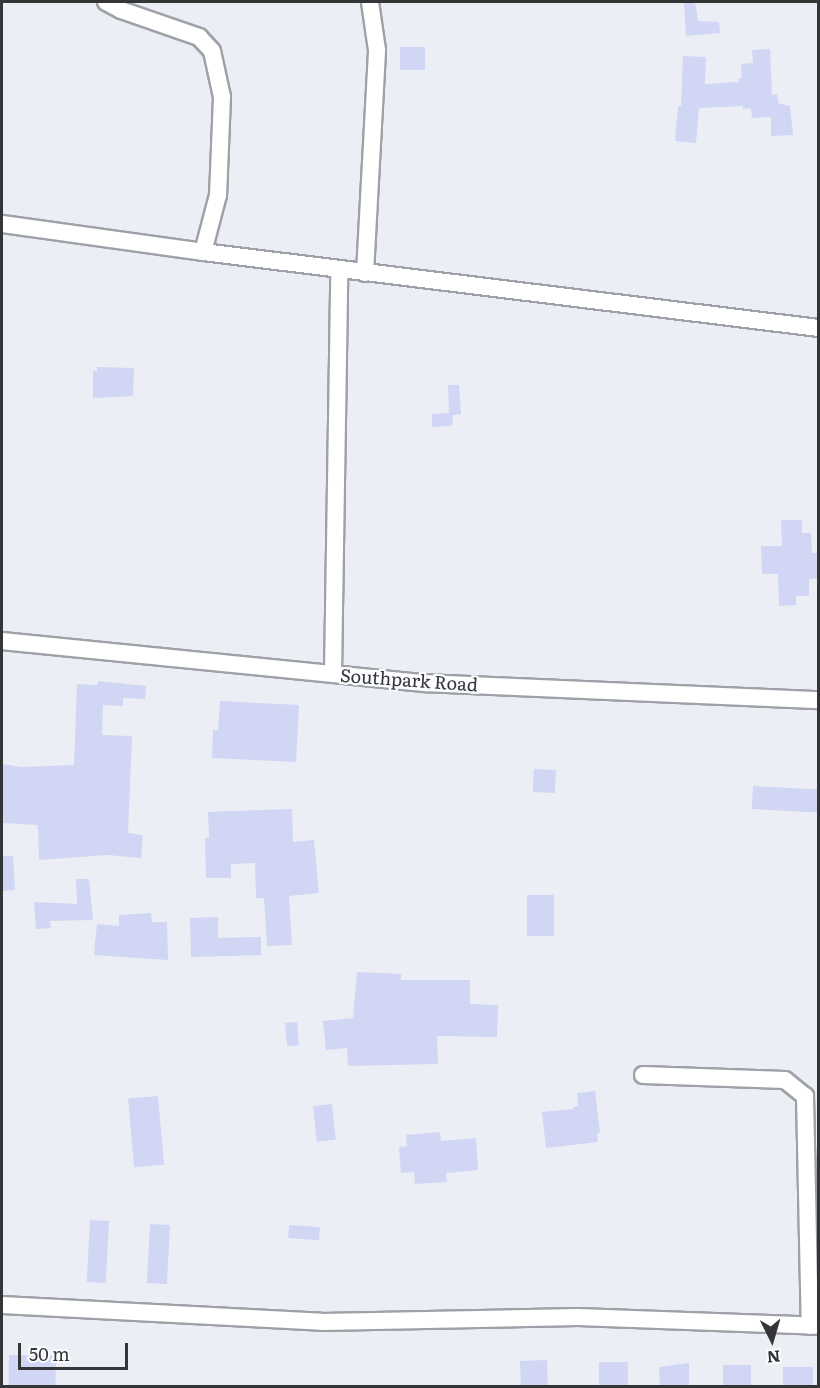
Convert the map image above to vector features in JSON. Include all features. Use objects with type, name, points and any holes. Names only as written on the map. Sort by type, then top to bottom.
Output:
[{"type":"street","points":[[106,2],[199,37],[212,51],[222,97],[218,195],[203,252]]},
{"type":"street","points":[[365,273],[377,50],[370,2]]},
{"type":"street","points":[[2,224],[339,270],[819,328]]},
{"type":"street","points":[[333,674],[339,270]]},
{"type":"street","name":"Southpark Road","points":[[2,641],[426,683],[819,700]]},
{"type":"street","points":[[2,1305],[76,1307],[322,1322],[578,1317],[814,1326],[805,1096],[785,1080],[644,1075]]},
{"type":"building","points":[[684,2],[695,2],[698,21],[719,22],[720,33],[686,36]]},
{"type":"building","points":[[400,47],[425,47],[425,70],[400,70]]},
{"type":"building","points":[[770,49],[772,95],[777,94],[778,103],[790,106],[793,135],[771,136],[771,117],[752,118],[751,108],[743,109],[743,106],[699,108],[696,143],[675,141],[678,106],[681,106],[683,56],[706,57],[705,84],[739,82],[739,78],[742,78],[741,64],[753,63],[752,50]]},
{"type":"building","points":[[97,367],[134,368],[133,396],[93,398],[93,371],[97,371]]},
{"type":"building","points":[[448,385],[459,385],[461,414],[453,415],[452,426],[432,427],[432,414],[449,413]]},
{"type":"building","points":[[781,520],[802,520],[802,533],[811,533],[812,553],[819,553],[819,578],[809,579],[809,596],[796,596],[796,605],[779,606],[778,574],[762,574],[761,546],[782,546]]},
{"type":"building","points":[[98,681],[146,686],[145,699],[123,698],[123,706],[103,705],[102,735],[132,736],[128,833],[143,835],[141,858],[108,855],[39,860],[38,825],[2,823],[2,764],[21,767],[74,765],[77,684],[97,685]]},
{"type":"building","points":[[220,701],[299,705],[296,762],[212,758],[213,730],[218,730]]},
{"type":"building","points":[[534,769],[556,770],[555,793],[533,792]]},
{"type":"building","points":[[753,786],[818,789],[818,812],[752,809]]},
{"type":"building","points":[[292,809],[293,842],[314,840],[319,893],[289,896],[292,945],[267,946],[264,898],[256,898],[255,863],[231,864],[231,878],[206,878],[205,838],[209,838],[208,812]]},
{"type":"building","points":[[2,856],[13,856],[15,890],[2,891]]},
{"type":"building","points":[[76,879],[89,879],[93,920],[50,921],[51,928],[36,929],[34,902],[77,904]]},
{"type":"building","points":[[527,895],[554,895],[554,936],[527,936]]},
{"type":"building","points":[[151,913],[152,922],[167,922],[168,960],[94,955],[97,924],[119,926],[119,915]]},
{"type":"building","points":[[218,917],[218,938],[261,937],[261,955],[191,957],[190,918]]},
{"type":"building","points":[[357,972],[401,974],[401,980],[470,980],[470,1004],[498,1005],[497,1037],[437,1036],[438,1064],[348,1066],[347,1048],[326,1050],[323,1021],[353,1018]]},
{"type":"building","points":[[297,1022],[299,1045],[287,1046],[285,1023]]},
{"type":"building","points":[[595,1091],[600,1133],[597,1133],[598,1142],[546,1148],[542,1112],[573,1109],[578,1106],[577,1093]]},
{"type":"building","points":[[158,1096],[164,1165],[134,1167],[128,1099]]},
{"type":"building","points":[[332,1104],[336,1140],[317,1142],[313,1106]]},
{"type":"building","points":[[440,1132],[441,1141],[476,1138],[478,1170],[446,1173],[447,1182],[415,1184],[414,1172],[401,1173],[399,1147],[407,1146],[406,1135]]},
{"type":"building","points":[[90,1220],[109,1221],[106,1283],[87,1282]]},
{"type":"building","points":[[150,1224],[170,1225],[167,1284],[147,1283]]},
{"type":"building","points":[[289,1225],[320,1227],[319,1240],[288,1238]]},
{"type":"building","points":[[9,1355],[56,1356],[55,1386],[8,1386]]},
{"type":"building","points":[[547,1360],[548,1385],[521,1386],[520,1361]]},
{"type":"building","points":[[599,1362],[628,1362],[628,1386],[599,1386]]},
{"type":"building","points":[[689,1363],[689,1386],[660,1386],[659,1367]]},
{"type":"building","points":[[723,1365],[751,1365],[751,1386],[723,1386]]},
{"type":"building","points":[[783,1367],[813,1367],[813,1386],[783,1386]]}]
